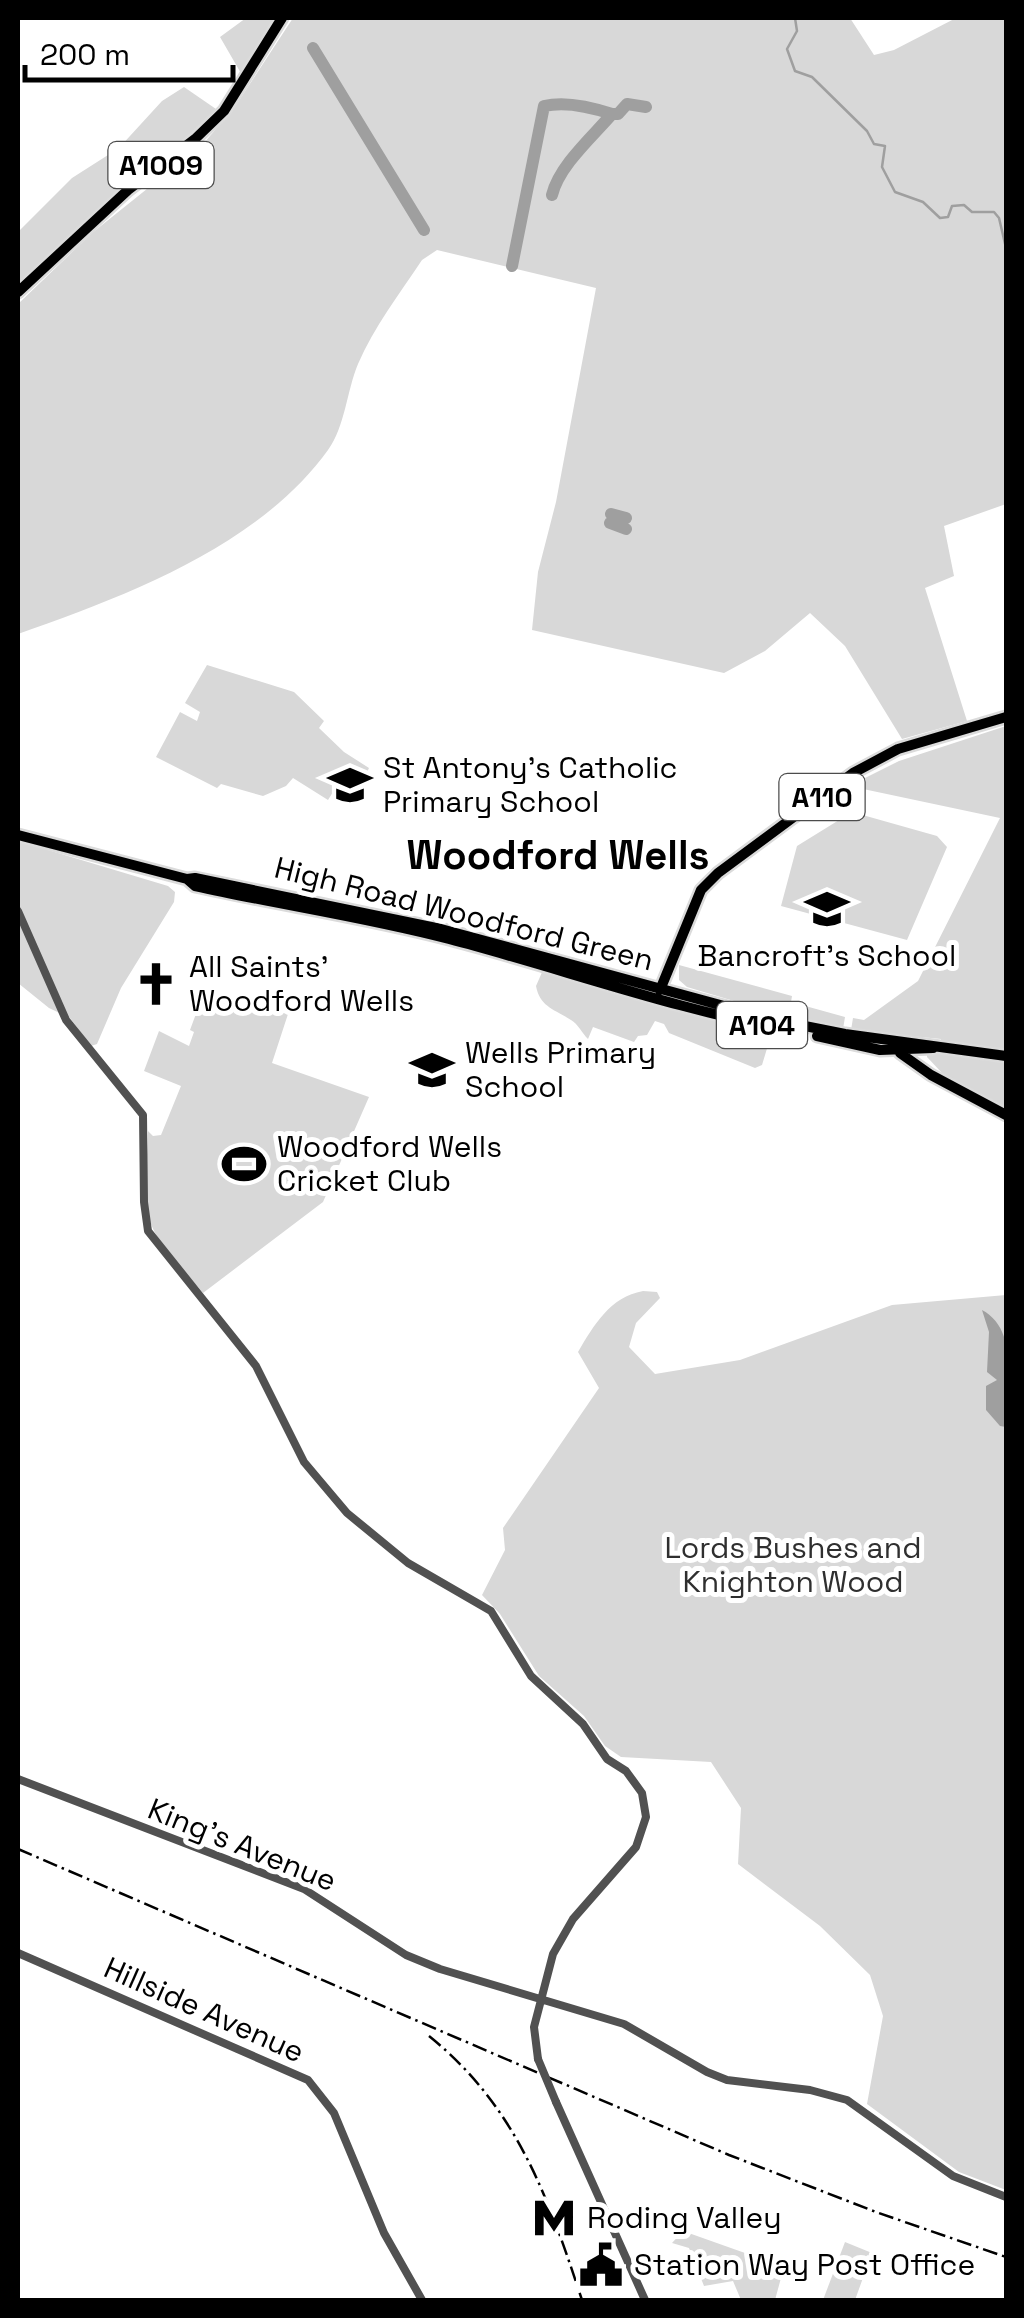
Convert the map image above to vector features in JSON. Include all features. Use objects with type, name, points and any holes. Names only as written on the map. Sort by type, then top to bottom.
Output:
[{"type":"main road","name":"A1009","points":[[18,292],[128,190],[195,139],[224,111],[282,18]]},
{"type":"main road","name":"A110","points":[[659,992],[701,890],[718,873],[853,773],[898,750],[1006,718]]},
{"type":"main road","name":"High Road Woodford Green","points":[[18,835],[186,880],[195,878],[345,906],[776,1020],[904,1042]]},
{"type":"main road","name":"High Road Woodford Green","points":[[659,992],[766,1026],[896,1051]]},
{"type":"main road","name":"A104","points":[[904,1042],[1006,1056]]},
{"type":"main road","points":[[904,1042],[916,1050],[940,1080]]},
{"type":"main road","name":"A104","points":[[896,1051],[936,1046]]},
{"type":"main road","points":[[896,1051],[1006,1115]]},
{"type":"street","points":[[18,911],[66,1020],[144,1115],[148,1231],[256,1366],[304,1462],[347,1513],[408,1563],[491,1611],[531,1676],[582,1724],[607,1759],[626,1771],[642,1793],[644,1827],[636,1847],[573,1919],[554,1954],[534,2027],[538,2059],[644,2300]]},
{"type":"street","name":"King's Avenue","points":[[18,1779],[290,1883],[326,1901],[406,1956],[440,1970],[624,2024],[726,2080],[810,2090],[847,2100],[953,2176],[1006,2197]]},
{"type":"street","name":"Hillside Avenue","points":[[18,1953],[308,2080],[334,2112],[384,2232],[422,2300]]},
{"type":"green space","points":[[246,18],[278,18],[242,75],[220,37]]},
{"type":"green space","points":[[293,18],[850,18],[874,55],[894,50],[956,18],[1006,18],[1006,504],[944,526],[954,576],[925,588],[967,721],[902,739],[845,646],[810,613],[765,651],[724,673],[532,630],[538,572],[556,502],[596,288],[437,250],[422,260],[372,337],[354,374],[334,441],[299,484],[266,514],[188,564],[102,603],[18,634],[18,304],[92,233],[203,144],[234,108]]},
{"type":"green space","points":[[184,87],[217,113],[18,288],[18,232],[72,178],[119,148],[162,101]]},
{"type":"green space","points":[[207,665],[294,692],[324,721],[319,728],[344,752],[369,768],[363,781],[346,771],[328,800],[293,778],[286,786],[263,796],[221,784],[217,788],[156,757],[180,712],[197,721],[200,712],[185,703]]},
{"type":"green space","points":[[1006,726],[1006,1111],[942,1073],[927,1057],[941,1051],[941,1039],[851,1030],[853,1018],[864,1020],[918,981],[1000,818],[849,786],[899,761]]},
{"type":"green space","points":[[852,812],[937,836],[947,847],[907,940],[781,906],[797,846]]},
{"type":"green space","points":[[18,841],[168,886],[175,892],[174,902],[121,988],[97,1044],[91,1046],[70,1018],[49,1008],[18,983]]},
{"type":"green space","points":[[679,965],[792,996],[791,1002],[845,1017],[843,1029],[687,987],[679,980]]},
{"type":"green space","points":[[543,970],[772,1032],[762,1065],[755,1068],[669,1033],[664,1024],[655,1021],[647,1035],[638,1036],[634,1042],[593,1027],[588,1039],[573,1022],[541,999],[536,986]]},
{"type":"green space","name":"Woodford Wells Cricket Club","points":[[203,995],[288,1014],[272,1063],[369,1097],[323,1202],[203,1293],[161,1243],[148,1214],[148,1131],[153,1136],[161,1135],[181,1086],[144,1071],[159,1031],[189,1046],[194,1032],[190,1030]]},
{"type":"green space","name":"Lords Bushes and Knighton Wood","points":[[643,1291],[657,1292],[660,1298],[636,1323],[629,1347],[655,1374],[740,1360],[892,1305],[1006,1295],[1006,2190],[959,2172],[867,2104],[883,2016],[870,1975],[820,1926],[738,1864],[741,1808],[711,1762],[621,1757],[605,1746],[584,1716],[539,1676],[500,1614],[482,1595],[505,1550],[503,1528],[599,1388],[578,1352],[612,1306]]},
{"type":"green space","points":[[683,2231],[784,2267],[775,2300],[741,2300],[733,2281],[704,2286],[689,2248],[672,2243]]},
{"type":"green space","points":[[845,2242],[872,2253],[855,2300],[823,2300]]},
{"type":"shaded area","points":[[982,1310],[994,1319],[1007,1346],[1006,1427],[1000,1426],[986,1410],[986,1386],[997,1380],[987,1372],[989,1332]]},
{"type":"waterway","points":[[795,18],[797,31],[787,49],[795,71],[812,77],[867,131],[874,144],[885,146],[882,167],[895,192],[923,202],[940,218],[948,217],[952,206],[964,205],[972,212],[994,212],[1006,248]]},
{"type":"waterway","points":[[313,48],[424,230]]},
{"type":"waterway","points":[[512,266],[544,106],[561,104],[612,114]]},
{"type":"waterway","points":[[552,195],[569,163],[612,114],[618,114],[627,104],[646,107]]},
{"type":"waterway","points":[[611,514],[626,518]]},
{"type":"waterway","points":[[610,523],[626,529]]},
{"type":"railway","points":[[18,1849],[729,2155],[1006,2257]]},
{"type":"railway","points":[[429,2036],[485,2093],[526,2156],[582,2300]]},
{"type":"place","name":"St Antony's Catholic Primary School","points":[[350,785]]},
{"type":"place","name":"Bancroft's School","points":[[827,909]]},
{"type":"place","name":"All Saints' Woodford Wells","points":[[156,984]]},
{"type":"place","name":"Wells Primary School","points":[[432,1070]]},
{"type":"place","name":"Woodford Wells Cricket Club","points":[[244,1164]]},
{"type":"place","name":"Roding Valley","points":[[554,2218]]},
{"type":"place","name":"Station Way Post Office","points":[[601,2265]]},
{"type":"district","name":"Woodford Wells","points":[[558,855]]}]
